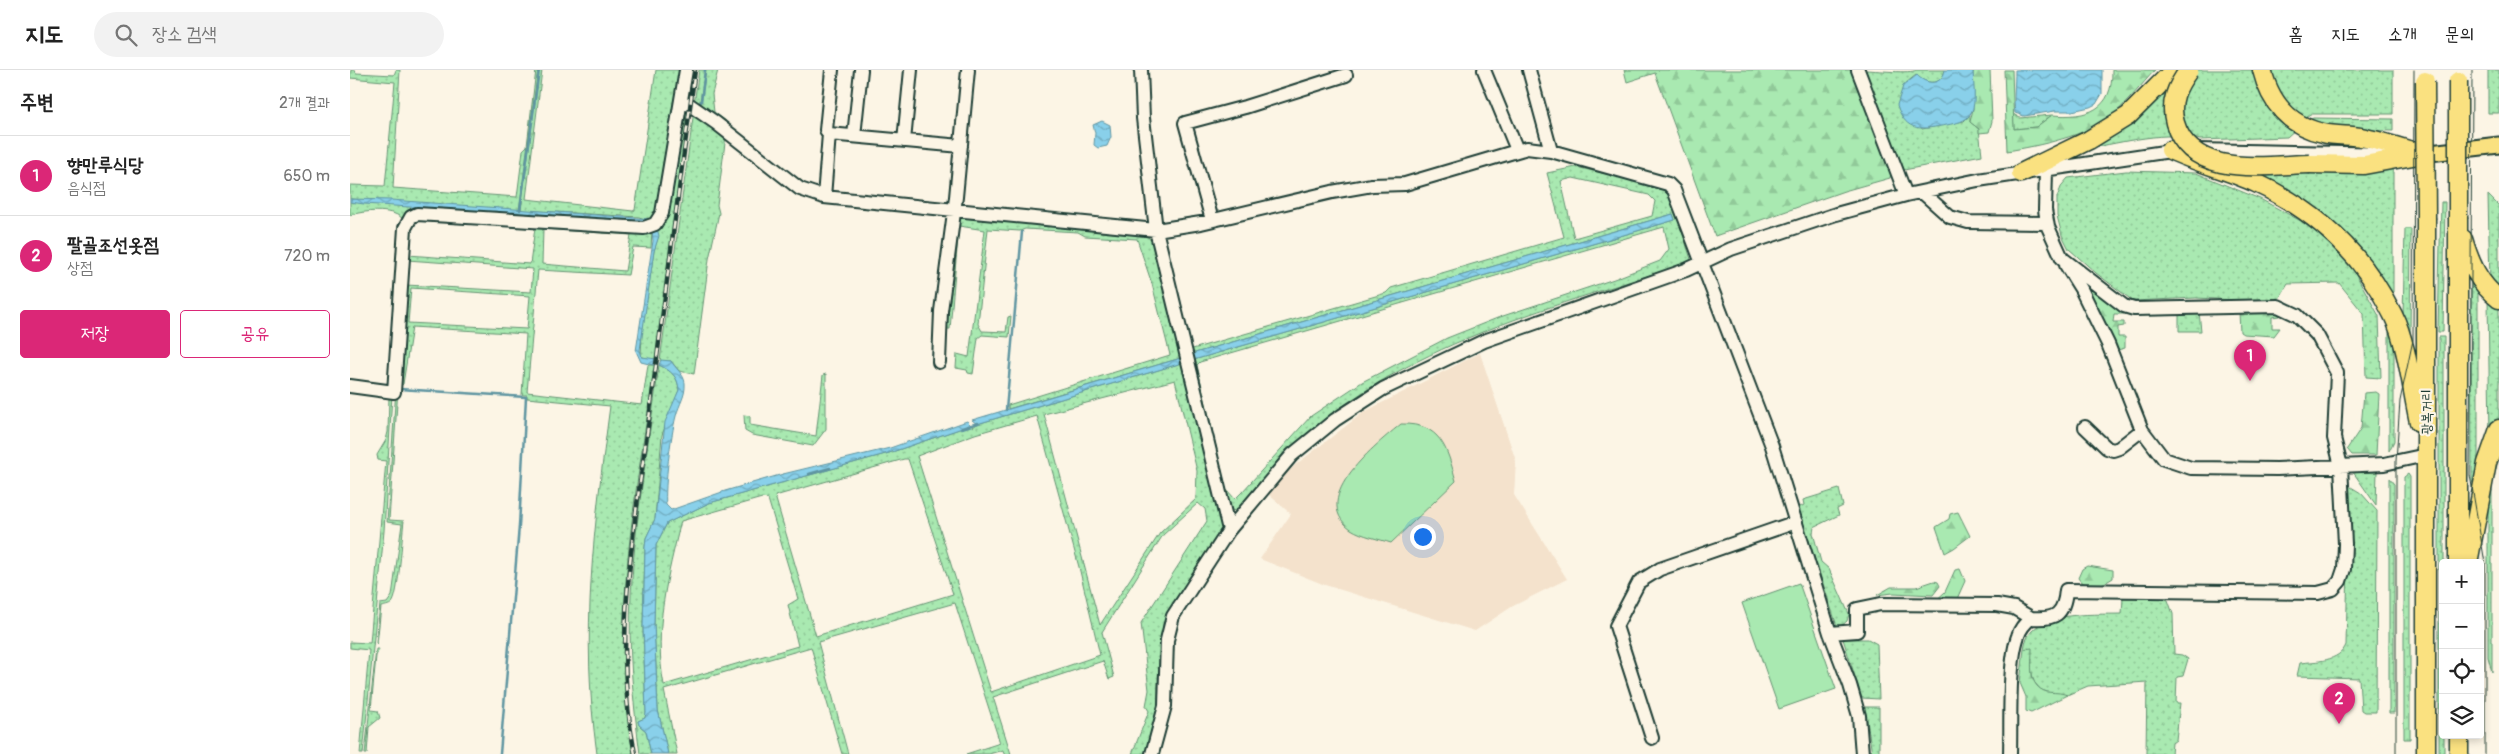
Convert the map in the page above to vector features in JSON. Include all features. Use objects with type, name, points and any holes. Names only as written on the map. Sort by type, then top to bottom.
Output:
[{"type":"highway","points":[[2021,173],[2089,140],[2128,116],[2174,70]]},
{"type":"highway","points":[[2189,70],[2180,82],[2173,98],[2172,114],[2177,130],[2186,144],[2198,154],[2228,165],[2364,165],[2421,154]]},
{"type":"highway","points":[[2262,70],[2274,102],[2282,112],[2304,127],[2324,133],[2375,140],[2421,154]]},
{"type":"highway","name":"광복거리","points":[[2424,74],[2426,219],[2426,754]]},
{"type":"highway","points":[[2458,76],[2458,559]]},
{"type":"highway","points":[[2170,150],[2200,164],[2255,182],[2286,198],[2318,220],[2345,243],[2368,274],[2393,316],[2403,347],[2426,455]]},
{"type":"highway","points":[[2458,219],[2470,263],[2481,282],[2499,299]]},
{"type":"highway","points":[[2469,559],[2487,463],[2499,428]]},
{"type":"highway","points":[[2459,739],[2459,754]]},
{"type":"main road","points":[[2421,154],[2499,144]]},
{"type":"street","points":[[350,386],[394,392],[405,228],[411,217],[417,214],[650,227],[659,220],[662,213],[686,70]]},
{"type":"street","points":[[824,197],[829,134],[826,130],[832,70]]},
{"type":"street","points":[[854,136],[861,70]]},
{"type":"street","points":[[904,141],[911,70]]},
{"type":"street","points":[[939,362],[941,312],[968,70]]},
{"type":"street","points":[[1141,70],[1143,118],[1156,230],[1229,530]]},
{"type":"street","points":[[1484,70],[1517,150]]},
{"type":"street","points":[[1529,70],[1552,151]]},
{"type":"street","points":[[1858,70],[1906,195]]},
{"type":"street","points":[[1212,220],[1185,123],[1245,107],[1346,75]]},
{"type":"street","points":[[681,102],[690,104],[716,123],[800,189],[824,197],[1156,230],[1212,220],[1332,192],[1372,185],[1405,184],[1527,148],[1552,151],[1668,184],[1674,190],[1772,446],[1830,634],[1850,685],[1858,716],[1862,754]]},
{"type":"street","points":[[829,134],[961,146]]},
{"type":"street","points":[[1152,754],[1165,706],[1167,640],[1173,616],[1229,530],[1292,455],[1335,420],[1383,389],[1484,341],[1703,264],[1730,249],[1836,214],[1906,195],[2021,173],[2170,150],[2421,154]]},
{"type":"street","points":[[2046,170],[2047,223],[2062,258],[2081,290],[2108,344],[2142,430],[2164,459],[2191,468],[2277,469],[2384,464],[2426,455]]},
{"type":"street","points":[[1922,192],[1950,217],[1968,222],[2047,223]]},
{"type":"street","points":[[1830,634],[1857,631],[1857,609],[1881,604],[1997,604],[2014,608],[2031,618],[2047,619],[2058,614],[2065,602],[2066,590],[2318,593],[2333,589],[2340,581],[2344,569],[2345,544],[2341,466],[2334,438],[2337,373],[2318,335],[2297,315],[2278,306],[2134,309],[2124,306],[2062,258]]},
{"type":"street","points":[[2084,427],[2113,450],[2119,448],[2142,430]]},
{"type":"street","points":[[1652,738],[1616,626],[1639,582],[1660,569],[1796,522]]},
{"type":"street","points":[[2010,754],[2013,658],[2018,636],[2025,623],[2031,618]]},
{"type":"shaded area","points":[[1480,353],[1516,461],[1514,495],[1567,579],[1513,606],[1475,631],[1325,585],[1260,559],[1291,514],[1268,494],[1294,466],[1364,412]]},
{"type":"green space","points":[[351,70],[355,70],[356,73],[394,75],[396,70],[400,70],[393,188],[517,197],[523,150],[527,146],[536,70],[538,70],[519,210],[350,199],[350,185],[385,186],[395,82],[350,78]]},
{"type":"green space","points":[[539,70],[542,70],[526,199],[633,211],[635,210],[656,70],[683,70],[659,213],[654,222],[639,217],[521,210]]},
{"type":"green space","points":[[699,70],[705,70],[699,107],[694,104]]},
{"type":"green space","points":[[706,70],[718,70],[712,94],[714,112],[726,121],[724,123],[700,108]]},
{"type":"green space","points":[[1624,70],[1852,70],[1891,173],[1890,178],[1844,191],[1715,236],[1655,73],[1627,82]]},
{"type":"green space","points":[[1863,70],[1900,72],[1945,70],[1941,79],[1937,81],[1924,81],[1916,75],[1906,83],[1922,129],[1964,121],[1970,115],[1970,122],[1979,129],[1982,155],[1904,170]]},
{"type":"green space","points":[[1973,70],[1990,70],[1992,121],[1989,132],[1979,133],[1979,129],[1970,122],[1973,109]]},
{"type":"green space","points":[[2004,70],[2012,70],[2014,129],[2036,127],[2052,115],[2077,115],[2096,109],[2103,103],[2108,94],[2112,70],[2155,70],[2119,110],[2090,129],[2062,139],[2007,151]]},
{"type":"green space","points":[[2195,70],[2257,70],[2297,128],[2287,137],[2200,140],[2188,137],[2160,136],[2089,148],[2147,103]]},
{"type":"green space","points":[[2267,70],[2393,70],[2393,114],[2310,114],[2302,120],[2286,108]]},
{"type":"green space","points":[[2488,70],[2499,70],[2499,113],[2488,113]]},
{"type":"green space","points":[[684,106],[689,106],[656,359],[647,359],[641,356],[642,332],[657,241],[657,228]]},
{"type":"green space","points":[[694,110],[726,135],[717,205],[719,213],[709,259],[694,374],[679,371],[671,361],[660,361]]},
{"type":"green space","points":[[2013,114],[2020,118],[2052,115],[2036,127],[2014,129]]},
{"type":"green space","points":[[2313,118],[2393,119],[2393,131],[2328,129],[2309,120]]},
{"type":"green space","points":[[1576,167],[1659,186],[1671,198],[1691,259],[1688,263],[1538,311],[1489,329],[1395,373],[1350,401],[1308,433],[1280,461],[1237,511],[1230,510],[1190,361],[1675,220],[1673,214],[1188,355],[1189,350],[1386,293],[1391,288],[1564,237],[1547,173]],"holes":[[[1573,178],[1649,195],[1655,201],[1652,216],[1574,238],[1561,181]],[[1664,227],[1669,249],[1660,261],[1614,279],[1500,317],[1447,338],[1362,382],[1311,416],[1235,499],[1226,489],[1197,365],[1200,362]]]},
{"type":"green space","points":[[2393,169],[2393,299],[2363,258],[2233,171]]},
{"type":"green space","points":[[2126,171],[2196,173],[2260,199],[2314,228],[2354,271],[2379,316],[2381,378],[2366,377],[2364,314],[2339,283],[2288,284],[2277,302],[2196,298],[2133,301],[2096,273],[2069,249],[2062,235],[2057,216],[2057,197],[2062,185],[2068,178]]},
{"type":"green space","points":[[2488,195],[2499,206],[2499,292],[2490,283]]},
{"type":"green space","points":[[350,202],[654,222],[644,226],[417,212],[409,214],[404,222],[393,386],[390,389],[402,218],[384,212],[362,212],[350,215]]},
{"type":"green space","points":[[2441,202],[2445,202],[2443,332],[2438,332]]},
{"type":"green space","points":[[415,217],[641,231],[652,229],[651,248],[633,247],[628,275],[538,270],[527,392],[642,405],[648,365],[655,365],[633,510],[624,607],[626,705],[633,754],[597,754],[592,709],[589,622],[591,580],[594,537],[610,406],[527,398],[527,395],[522,395],[526,334],[412,327],[403,384],[398,389],[389,520],[404,521],[400,564],[397,589],[392,603],[381,607],[376,643],[380,604],[387,603],[392,596],[402,524],[387,522],[407,226]],"holes":[[[418,220],[535,228],[530,264],[408,255],[408,235],[414,222]],[[543,229],[631,235],[625,271],[542,264]],[[407,260],[533,269],[531,292],[406,285]],[[411,288],[530,296],[527,329],[408,323]]]},
{"type":"green space","points":[[961,217],[1144,232],[1152,242],[1181,358],[1008,409],[1008,405],[1170,355],[1152,284],[1137,239],[1085,236],[1078,232],[988,229],[978,324],[982,331],[1006,332],[1008,317],[1011,316],[1009,337],[982,335],[978,338],[973,374],[968,373],[967,370],[956,368],[957,354],[969,357],[985,230],[959,226],[950,329],[947,329],[956,222]]},
{"type":"green space","points":[[2405,229],[2411,229],[2410,340],[2403,316]]},
{"type":"green space","points":[[2478,282],[2478,463],[2482,464],[2475,487],[2472,481],[2471,283]]},
{"type":"green space","points":[[2086,283],[2124,309],[2124,314],[2114,314],[2113,322],[2124,322],[2124,326],[2118,327],[2118,337],[2125,337],[2125,348],[2114,351],[2084,287]]},
{"type":"green space","points":[[2488,298],[2499,306],[2499,418],[2490,438]]},
{"type":"green space","points":[[2179,310],[2199,312],[2201,331],[2179,331]]},
{"type":"green space","points":[[2276,311],[2280,316],[2272,317],[2272,328],[2280,328],[2274,336],[2243,334],[2240,332],[2239,312]]},
{"type":"green space","points":[[2389,332],[2394,340],[2394,441],[2389,451]]},
{"type":"green space","points":[[2439,337],[2444,337],[2444,559],[2439,559]]},
{"type":"green space","points":[[1182,363],[1223,530],[1174,602],[1163,624],[1159,654],[1157,717],[1144,754],[1132,754],[1149,711],[1146,706],[1149,690],[1141,623],[1207,521],[1205,509],[1198,503],[1163,535],[1102,632],[1114,677],[1109,679],[1103,661],[993,697],[1011,754],[1004,754],[1003,750],[989,754],[966,754],[1000,743],[955,603],[818,642],[848,754],[842,754],[811,647],[664,690],[677,754],[668,754],[658,710],[654,624],[656,545],[667,523],[709,503],[889,453],[971,425],[973,427],[977,424]],"holes":[[[1175,380],[1197,471],[1196,499],[1160,533],[1100,625],[1044,414]],[[1037,416],[1079,567],[1100,655],[991,692],[917,456],[975,434]],[[908,459],[953,594],[816,636],[775,496]],[[762,498],[768,499],[798,599],[788,605],[798,646],[664,685],[660,644],[661,623],[671,561],[681,521]]]},
{"type":"green space","points":[[659,365],[673,374],[679,390],[662,435],[655,519],[646,538],[645,547],[643,627],[646,713],[645,718],[638,721],[639,725],[646,731],[651,754],[640,754],[632,675],[631,595],[639,508]]},
{"type":"green space","points":[[826,374],[826,429],[813,446],[752,435],[745,431],[744,415],[750,416],[750,425],[816,436],[823,375]]},
{"type":"green space","points":[[350,387],[392,394],[384,531],[363,754],[360,754],[369,650],[350,648],[350,642],[370,643],[386,461],[378,460],[377,455],[386,440],[388,432],[389,397],[352,393]]},
{"type":"green space","points":[[2376,392],[2379,394],[2376,455],[2352,455],[2347,449],[2361,428],[2364,393]]},
{"type":"green space","points":[[1401,424],[1425,428],[1434,433],[1445,448],[1456,481],[1391,543],[1351,529],[1340,516],[1337,502],[1341,487],[1363,457]]},
{"type":"green space","points":[[2353,472],[2377,472],[2376,505]]},
{"type":"green space","points":[[2408,474],[2410,477],[2410,739],[2404,739],[2404,477]]},
{"type":"green space","points":[[2389,478],[2394,484],[2394,713],[2389,713]]},
{"type":"green space","points":[[2492,479],[2492,672],[2488,657],[2488,502]]},
{"type":"green space","points":[[2346,484],[2361,493],[2377,511],[2376,712],[2364,712],[2361,710],[2359,678],[2297,676],[2300,663],[2333,658],[2343,651],[2346,645],[2348,564]]},
{"type":"green space","points":[[1839,489],[1843,506],[1837,509],[1839,515],[1814,527],[1813,533],[1821,562],[1829,569],[1849,614],[1847,621],[1840,627],[1837,626],[1798,508],[1804,505],[1803,500]]},
{"type":"green space","points":[[1958,512],[1970,536],[1945,553],[1936,527],[1949,519],[1950,514]]},
{"type":"green space","points":[[2087,566],[2113,570],[2113,578],[2098,584],[2081,582],[2078,578],[2082,569]]},
{"type":"green space","points":[[1960,569],[1965,581],[1956,601],[1934,602],[1945,592],[1955,570]]},
{"type":"green space","points":[[1934,581],[1938,582],[1940,586],[1933,595],[1893,593],[1877,595],[1891,587],[1916,587]]},
{"type":"green space","points":[[1799,583],[1836,689],[1779,709],[1742,603]]},
{"type":"green space","points":[[2160,596],[2168,600],[2173,614],[2174,654],[2182,655],[2188,659],[2183,676],[2177,677],[2176,703],[2180,703],[2176,740],[2172,743],[2171,754],[2146,754],[2147,682],[2088,686],[2067,695],[2051,693],[2041,690],[2034,682],[2031,670],[2032,659],[2024,649],[2028,636],[2037,627],[2049,621],[2079,615],[2122,614],[2123,598]]},
{"type":"green space","points":[[1843,639],[1868,639],[1877,644],[1879,699],[1862,698]]},
{"type":"green space","points":[[2032,648],[2031,668],[2036,685],[2047,692],[2067,695],[2031,713],[2026,711],[2026,697],[2020,683],[2024,649]]},
{"type":"green space","points":[[376,649],[379,649],[376,656],[371,710],[378,711],[380,718],[369,727],[367,754],[365,754]]},
{"type":"green space","points":[[1865,707],[1879,707],[1879,754],[1872,754]]},
{"type":"green space","points":[[2439,739],[2444,739],[2444,754],[2439,754]]},
{"type":"water","points":[[1945,70],[1973,70],[1974,98],[1971,113],[1964,120],[1947,125],[1923,128],[1910,125],[1905,121],[1897,105],[1903,86],[1917,75],[1925,81],[1937,81],[1941,79]]},
{"type":"water","points":[[2015,70],[2102,70],[2102,94],[2096,104],[2090,107],[2072,111],[2055,111],[2024,116],[2015,113]]},
{"type":"water","points":[[1102,121],[1110,125],[1111,137],[1107,146],[1098,148],[1094,145],[1095,133],[1093,125]]},
{"type":"water","points":[[350,199],[391,200],[651,219],[650,223],[364,204],[350,202]]},
{"type":"water","points":[[1673,214],[1675,220],[1190,361],[1188,355]]},
{"type":"water","points":[[657,228],[659,236],[654,251],[640,350],[642,357],[656,359],[653,365],[641,362],[636,351],[653,241],[652,229]]},
{"type":"water","points":[[1181,358],[1182,363],[977,424],[972,420]]},
{"type":"water","points":[[661,360],[671,361],[685,383],[674,424],[668,460],[666,505],[671,510],[725,491],[783,474],[890,448],[967,421],[971,425],[889,453],[709,503],[667,523],[656,545],[654,624],[658,710],[668,754],[651,754],[646,731],[639,725],[638,721],[645,718],[646,713],[643,627],[645,547],[646,538],[655,519],[665,422],[679,390],[673,374],[659,365]]},
{"type":"waterway","points":[[520,210],[539,70]]},
{"type":"waterway","points":[[701,102],[705,70]]},
{"type":"waterway","points":[[1006,410],[1022,232]]},
{"type":"waterway","points":[[399,389],[526,397],[519,526],[500,754]]},
{"type":"waterway","points":[[962,428],[978,423]]},
{"type":"waterway","points":[[809,474],[830,468]]},
{"type":"tram line","points":[[2396,754],[2396,461],[2400,401],[2413,340],[2414,70]]},
{"type":"tram line","points":[[2472,70],[2470,475],[2485,563],[2485,754]]},
{"type":"railway","points":[[635,754],[628,713],[625,671],[628,586],[637,502],[695,70]]},
{"type":"place","name":"향만루식당","points":[[2250,381]]},
{"type":"place","name":"팔골조선옷점","points":[[2339,724]]}]
